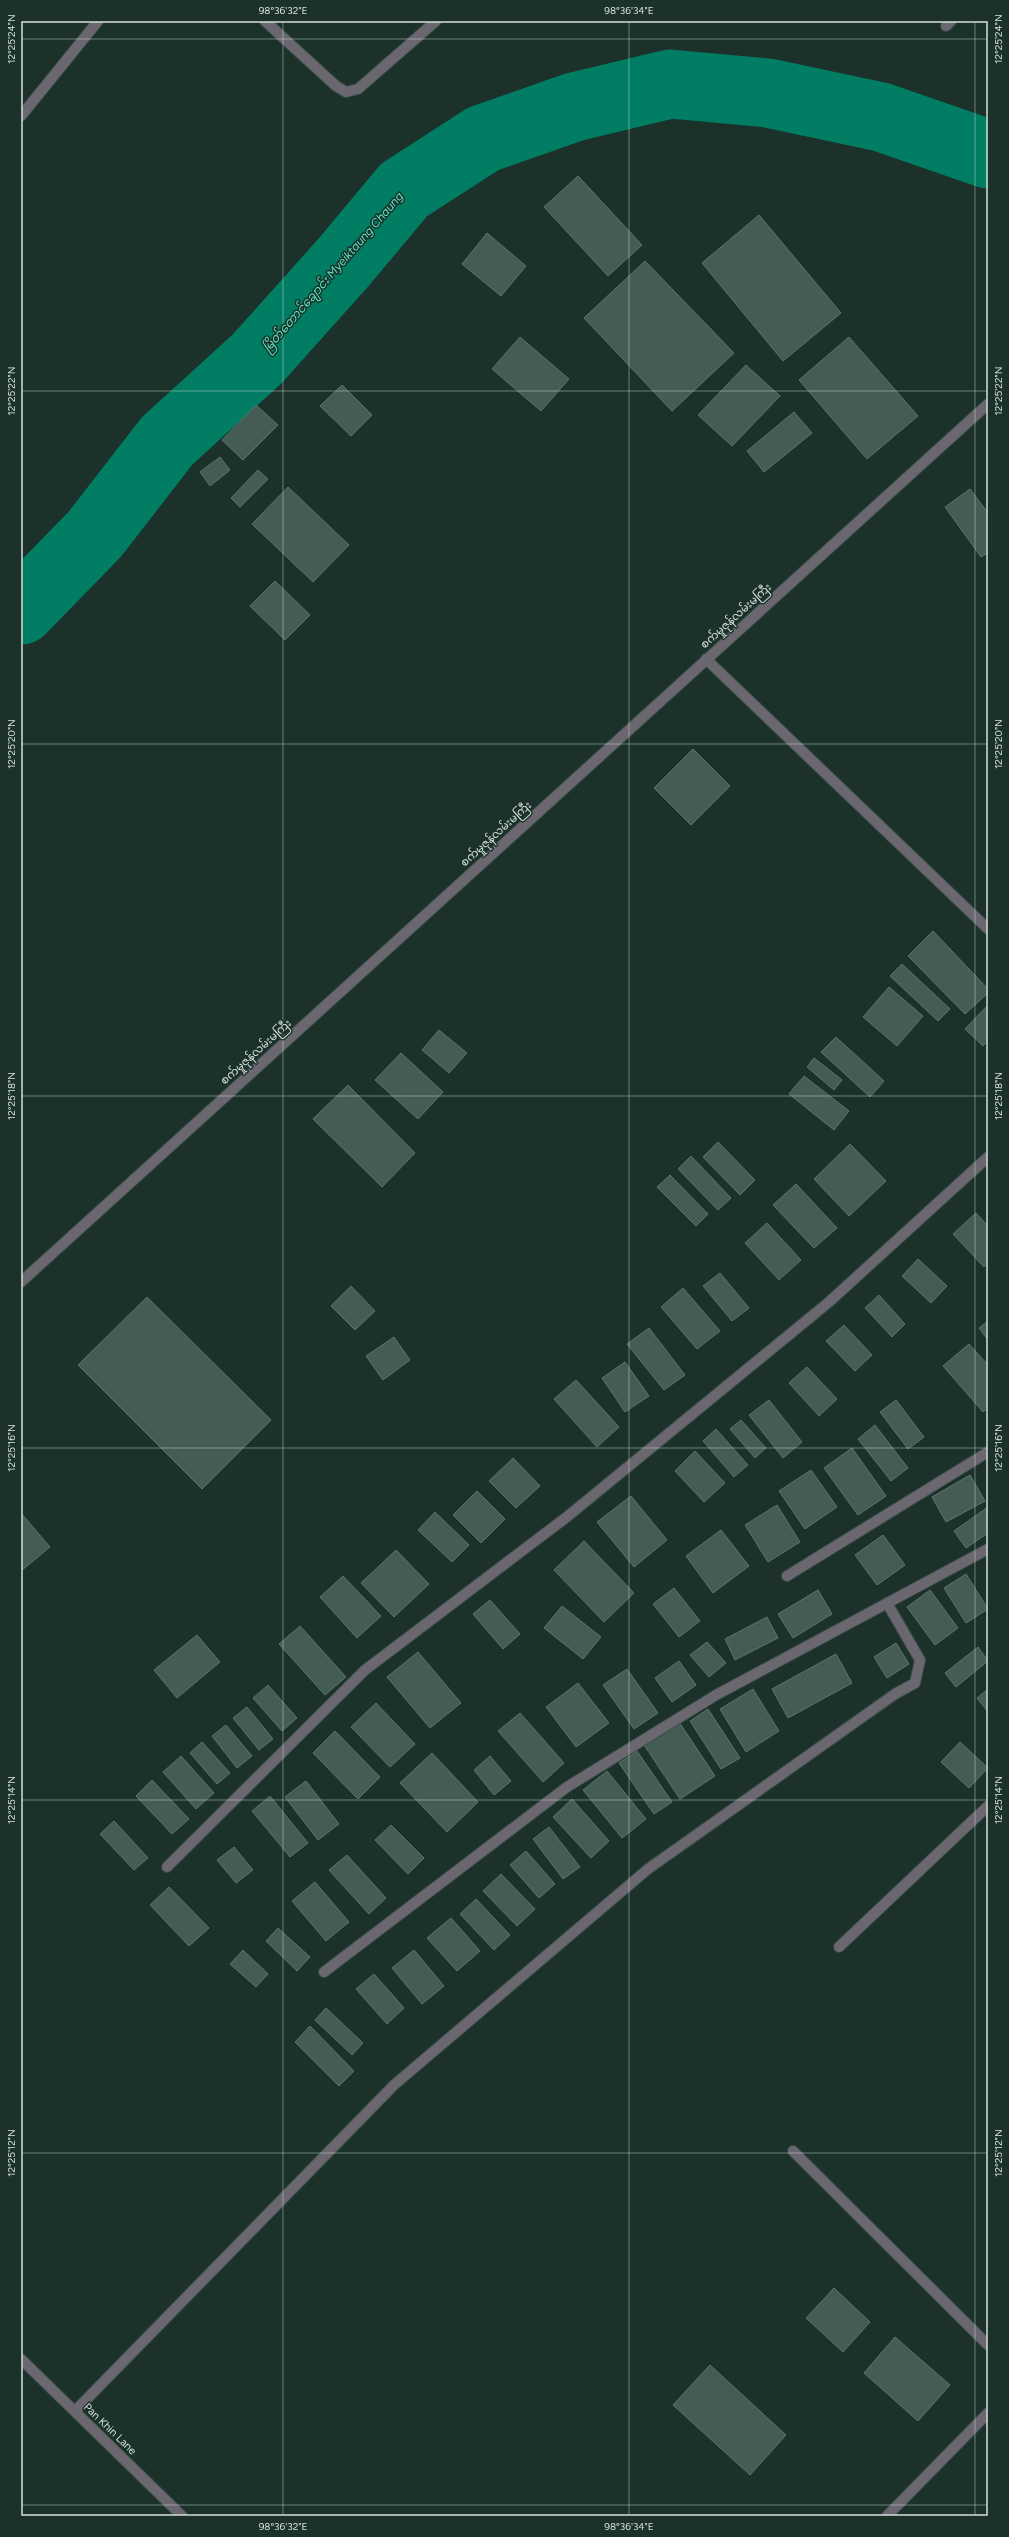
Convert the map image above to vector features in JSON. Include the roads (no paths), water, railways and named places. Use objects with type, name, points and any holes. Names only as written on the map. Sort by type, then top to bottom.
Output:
[{"type":"street","points":[[21,116],[98,21]]},
{"type":"street","points":[[265,21],[336,86],[346,92],[358,89],[436,21]]},
{"type":"street","name":"စက်မှုဇုန်လမ်းမကြီး","points":[[21,1282],[988,404]]},
{"type":"street","points":[[706,659],[988,929]]},
{"type":"street","points":[[167,1867],[365,1670],[568,1516],[829,1302],[988,1157]]},
{"type":"street","points":[[787,1576],[988,1452]]},
{"type":"street","points":[[324,1972],[567,1787],[716,1695],[988,1549]]},
{"type":"street","points":[[75,2411],[400,2080],[648,1869],[895,1694],[915,1683],[920,1660],[887,1603]]},
{"type":"street","points":[[839,1946],[988,1806]]},
{"type":"street","points":[[793,2151],[988,2345]]},
{"type":"street","name":"Pan Khin Lane","points":[[21,2359],[182,2516]]},
{"type":"street","points":[[887,2516],[988,2413]]},
{"type":"waterway","name":"မြိတ်တောင်ချောင်း Myeiktaung Chaung","points":[[21,610],[95,534],[167,441],[257,359],[343,263],[404,190],[483,139],[574,107],[670,84],[768,93],[881,117],[988,154]]}]
